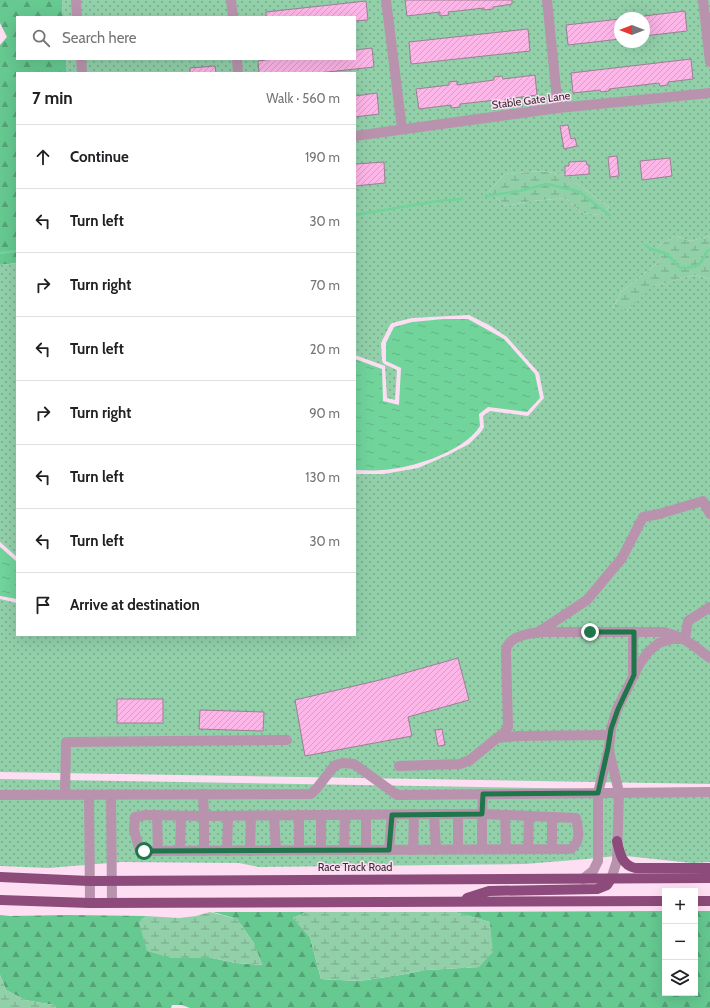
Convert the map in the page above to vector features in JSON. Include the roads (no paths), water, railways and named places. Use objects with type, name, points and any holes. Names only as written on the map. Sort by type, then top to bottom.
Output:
[{"type":"main road","points":[[618,841],[623,861],[630,867],[710,868]]},
{"type":"main road","name":"Race Track Road","points":[[0,877],[89,881],[710,878]]},
{"type":"main road","points":[[458,901],[489,891],[597,889],[607,885],[611,879]]},
{"type":"main road","points":[[0,900],[90,903],[662,901]]},
{"type":"main road","points":[[698,901],[710,901]]},
{"type":"lane","points":[[76,0],[78,16]]},
{"type":"lane","points":[[231,0],[233,16]]},
{"type":"lane","points":[[386,0],[402,129]]},
{"type":"lane","points":[[547,0],[558,108]]},
{"type":"lane","points":[[703,0],[710,62]]},
{"type":"lane","points":[[81,60],[82,72]]},
{"type":"lane","points":[[237,60],[238,72]]},
{"type":"lane","name":"Stable Gate Lane","points":[[356,136],[558,108],[710,93]]},
{"type":"lane","points":[[399,766],[460,764],[470,760],[504,733],[508,727],[506,652],[508,645],[517,638],[537,632],[587,600],[622,558],[643,517],[659,514],[703,501],[710,514]]},
{"type":"lane","points":[[685,639],[688,620],[710,607]]},
{"type":"lane","points":[[537,632],[664,632],[685,639],[710,658]]},
{"type":"lane","points":[[634,632],[634,675]]},
{"type":"lane","points":[[583,879],[593,872],[598,862],[598,793],[610,735],[618,709],[638,665],[648,652],[659,643],[672,639],[685,639]]},
{"type":"lane","points":[[497,738],[610,735]]},
{"type":"lane","points":[[65,794],[66,742],[287,740]]},
{"type":"lane","points":[[608,748],[619,792],[617,862],[611,879]]},
{"type":"lane","points":[[0,795],[311,794],[335,765],[343,763],[354,764],[397,795],[710,792]]},
{"type":"lane","points":[[111,794],[112,902]]},
{"type":"lane","points":[[203,794],[204,851]]},
{"type":"lane","points":[[482,849],[483,794]]},
{"type":"lane","points":[[89,795],[90,903]]},
{"type":"lane","points":[[414,814],[414,850]]},
{"type":"lane","points":[[434,814],[436,850]]},
{"type":"lane","points":[[458,814],[458,850]]},
{"type":"lane","points":[[458,814],[576,818],[578,835],[576,844],[571,849],[144,851],[139,848],[134,830],[135,817],[157,815],[299,816],[458,814]]},
{"type":"lane","points":[[157,815],[158,851]]},
{"type":"lane","points":[[321,815],[321,850]]},
{"type":"lane","points":[[344,850],[345,815]]},
{"type":"lane","points":[[366,815],[366,850]]},
{"type":"lane","points":[[389,850],[392,815]]},
{"type":"lane","points":[[506,815],[506,849]]},
{"type":"lane","points":[[180,851],[181,816]]},
{"type":"lane","points":[[227,851],[228,816]]},
{"type":"lane","points":[[250,851],[251,816]]},
{"type":"lane","points":[[274,816],[276,850]]},
{"type":"lane","points":[[299,816],[299,850]]},
{"type":"lane","points":[[528,849],[529,816]]},
{"type":"lane","points":[[552,817],[552,849]]},
{"type":"water","points":[[444,319],[468,319],[504,339],[535,374],[540,398],[527,412],[488,407],[479,414],[480,426],[472,435],[462,444],[436,457],[395,469],[356,470],[356,359],[382,369],[383,401],[399,405],[401,368],[386,361],[386,343],[394,327],[412,322]]},
{"type":"water","points":[[0,547],[16,561],[16,599],[0,596]]},
{"type":"waterway","points":[[486,196],[520,191],[547,184],[580,192],[609,215]]},
{"type":"waterway","points":[[356,215],[438,201],[462,199]]},
{"type":"waterway","points":[[645,245],[651,249],[667,254],[680,268],[697,266],[700,264],[707,251],[710,250]]},
{"type":"waterway","points":[[0,253],[16,251]]}]
